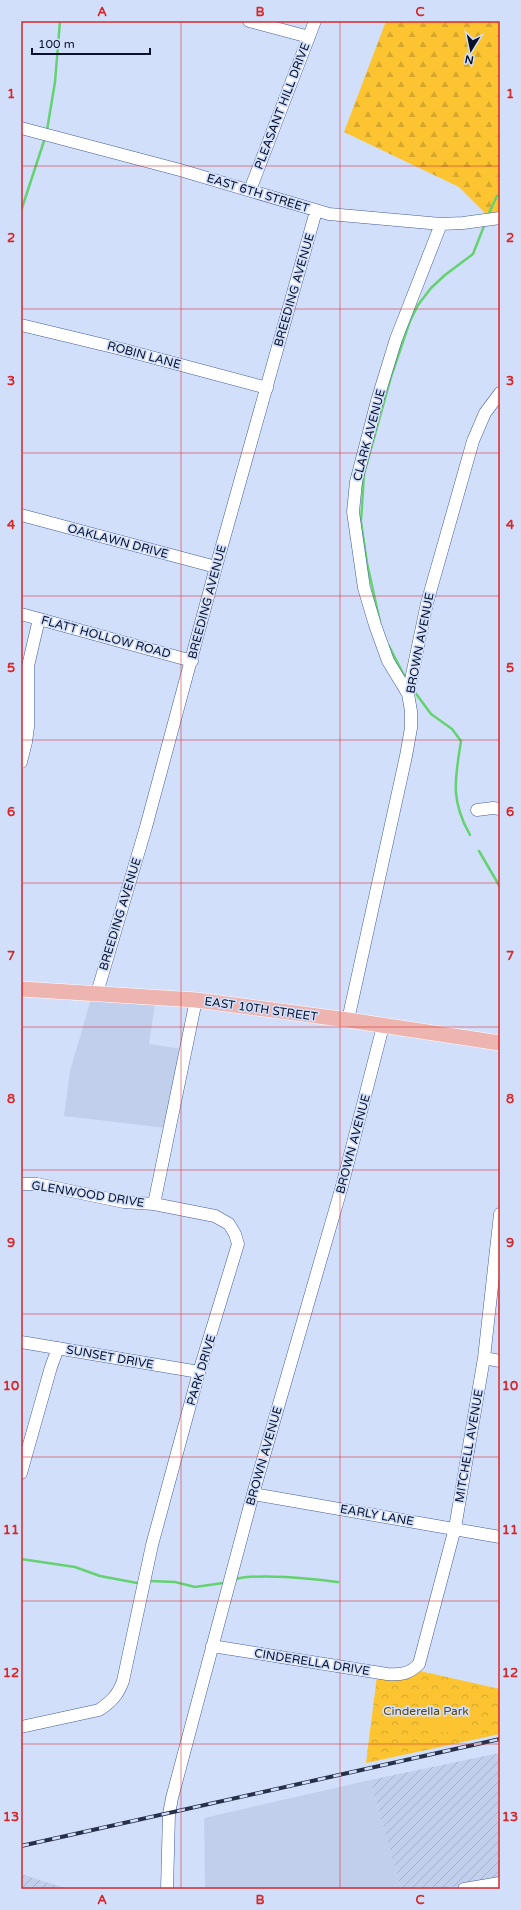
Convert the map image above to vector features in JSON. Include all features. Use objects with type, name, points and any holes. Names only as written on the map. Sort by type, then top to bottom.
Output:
[{"type":"main road","name":"EAST 10TH STREET","points":[[21,989],[196,1000],[348,1020],[500,1043]]},
{"type":"street","points":[[250,21],[309,37]]},
{"type":"street","name":"PLEASANT HILL DRIVE","points":[[250,190],[315,21]]},
{"type":"street","name":"EAST 6TH STREET","points":[[21,128],[180,170],[329,214],[440,224],[463,223],[500,218]]},
{"type":"street","name":"BREEDING AVENUE","points":[[97,993],[146,828],[216,567],[316,211]]},
{"type":"street","name":"CLARK AVENUE","points":[[408,694],[388,661],[375,625],[363,581],[357,546],[354,504],[356,482],[361,458],[396,339],[440,224]]},
{"type":"street","name":"ROBIN LANE","points":[[21,325],[121,349],[267,388]]},
{"type":"street","name":"BROWN AVENUE","points":[[348,1020],[406,756],[411,722],[408,694],[427,603],[473,441],[485,413],[500,393]]},
{"type":"street","name":"OAKLAWN DRIVE","points":[[21,515],[216,567]]},
{"type":"street","name":"FLATT HOLLOW ROAD","points":[[21,614],[192,661]]},
{"type":"street","points":[[21,762],[28,727],[28,666],[39,619]]},
{"type":"street","points":[[477,810],[493,808],[500,810]]},
{"type":"street","points":[[154,1204],[196,1000]]},
{"type":"street","name":"BROWN AVENUE","points":[[167,1889],[169,1814],[172,1798],[253,1494],[342,1186],[383,1026]]},
{"type":"street","name":"GLENWOOD DRIVE","points":[[21,1184],[37,1184],[124,1202],[154,1204]]},
{"type":"street","name":"PARK DRIVE","points":[[21,1727],[99,1710],[108,1704],[118,1694],[123,1681],[152,1546],[199,1372],[212,1336],[238,1244],[235,1234],[229,1224],[215,1216],[154,1204]]},
{"type":"street","name":"MITCHELL AVENUE","points":[[412,1672],[419,1664],[422,1656],[455,1528],[484,1358],[500,1214]]},
{"type":"street","name":"SUNSET DRIVE","points":[[21,1342],[199,1372]]},
{"type":"street","points":[[21,1473],[51,1367],[58,1348]]},
{"type":"street","points":[[484,1358],[500,1361]]},
{"type":"street","name":"EARLY LANE","points":[[253,1494],[500,1537]]},
{"type":"street","name":"CINDERELLA DRIVE","points":[[212,1646],[387,1674],[400,1675],[412,1672]]},
{"type":"street","points":[[464,1889],[500,1883]]},
{"type":"shaded area","points":[[91,999],[155,1004],[149,1044],[182,1049],[166,1128],[64,1116],[70,1071]]},
{"type":"shaded area","points":[[500,1753],[500,1879],[441,1889],[401,1889],[370,1780]]},
{"type":"shaded area","points":[[370,1780],[401,1889],[205,1889],[204,1818]]},
{"type":"shaded area","points":[[21,1874],[68,1889],[21,1889]]},
{"type":"green space","points":[[386,21],[500,21],[500,213],[486,214],[459,187],[344,132]]},
{"type":"green space","name":"Cinderella Park","points":[[420,1671],[500,1689],[500,1734],[366,1763],[377,1676],[410,1677]]},
{"type":"green space","points":[[461,1714],[461,1732],[429,1732],[429,1715]]},
{"type":"waterway","points":[[47,130],[55,82],[60,21]]},
{"type":"waterway","points":[[21,211],[45,138]]},
{"type":"waterway","points":[[489,213],[497,196],[500,195]]},
{"type":"waterway","points":[[380,622],[367,563],[361,522],[364,474],[391,377],[410,321],[418,305],[431,288],[445,275],[473,254],[484,226]]},
{"type":"waterway","points":[[389,646],[405,677]]},
{"type":"waterway","points":[[414,691],[431,714],[452,729],[461,741],[456,778],[457,800],[459,811],[470,835]]},
{"type":"waterway","points":[[479,851],[500,887]]},
{"type":"waterway","points":[[21,1559],[75,1567],[100,1576],[137,1583]]},
{"type":"waterway","points":[[236,1579],[246,1577],[272,1577],[338,1582]]},
{"type":"waterway","points":[[151,1581],[175,1582],[195,1587],[223,1583]]},
{"type":"railway","points":[[21,1846],[500,1739]]}]
